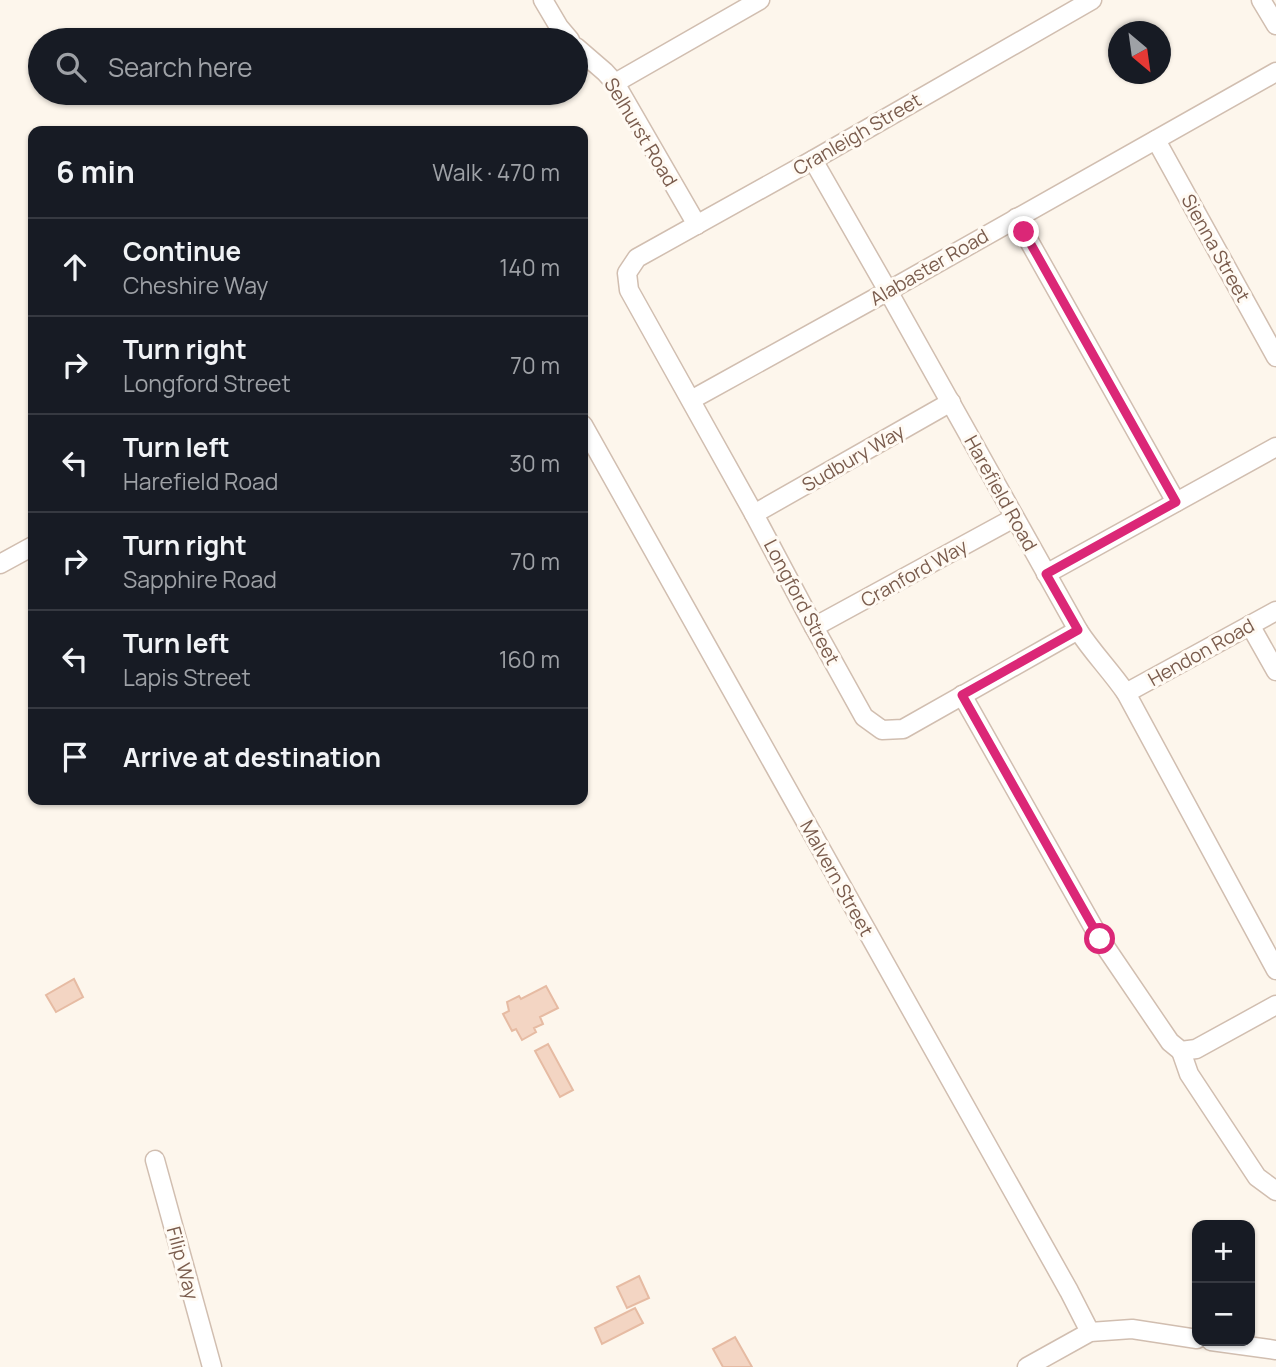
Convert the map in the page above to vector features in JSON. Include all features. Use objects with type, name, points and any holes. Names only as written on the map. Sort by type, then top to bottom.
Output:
[{"type":"street","points":[[543,0],[560,28]]},
{"type":"street","points":[[615,83],[760,0]]},
{"type":"street","name":"Cranleigh Street","points":[[627,273],[637,258],[1092,0]]},
{"type":"street","points":[[1261,0],[1276,25]]},
{"type":"street","name":"Selhurst Road","points":[[588,57],[615,83],[696,225]]},
{"type":"street","name":"Alabaster Road","points":[[691,400],[1276,72]]},
{"type":"street","name":"Sienna Street","points":[[1156,140],[1276,357]]},
{"type":"street","name":"Harefield Road","points":[[813,160],[1078,630],[1126,693],[1276,970]]},
{"type":"street","points":[[1016,218],[1176,502]]},
{"type":"street","name":"Longford Street","points":[[627,273],[629,290],[864,717],[882,730],[902,729],[1078,630]]},
{"type":"street","name":"Sudbury Way","points":[[754,514],[951,402]]},
{"type":"street","name":"Malvern Street","points":[[588,434],[1090,1332]]},
{"type":"street","points":[[1046,574],[1276,447]]},
{"type":"street","name":"Cranford Way","points":[[814,628],[1014,518]]},
{"type":"street","points":[[0,564],[28,550]]},
{"type":"street","name":"Hendon Road","points":[[1126,693],[1276,611]]},
{"type":"street","points":[[1250,625],[1276,671]]},
{"type":"street","points":[[962,695],[1100,939],[1170,1042],[1181,1051],[1189,1074],[1257,1177],[1276,1191]]},
{"type":"street","points":[[1181,1051],[1196,1049],[1276,1005]]},
{"type":"street","name":"Filip Way","points":[[155,1160],[212,1367]]},
{"type":"street","points":[[1027,1367],[1090,1332],[1132,1329],[1192,1338]]},
{"type":"street","points":[[1247,1346],[1276,1350]]},
{"type":"building","points":[[74,979],[83,997],[56,1012],[46,995]]},
{"type":"building","points":[[546,986],[558,1008],[540,1017],[543,1024],[534,1028],[536,1032],[522,1040],[516,1029],[512,1031],[503,1014],[509,1011],[507,1002],[519,996],[521,999]]},
{"type":"building","points":[[548,1044],[573,1090],[560,1097],[535,1051]]},
{"type":"building","points":[[639,1276],[649,1298],[627,1308],[617,1287]]},
{"type":"building","points":[[635,1308],[643,1323],[602,1344],[595,1328]]},
{"type":"building","points":[[735,1337],[752,1367],[723,1367],[713,1349]]},
{"type":"route","points":[[1024,232],[1176,502],[1046,574],[1078,630],[962,695],[1100,939]]}]
